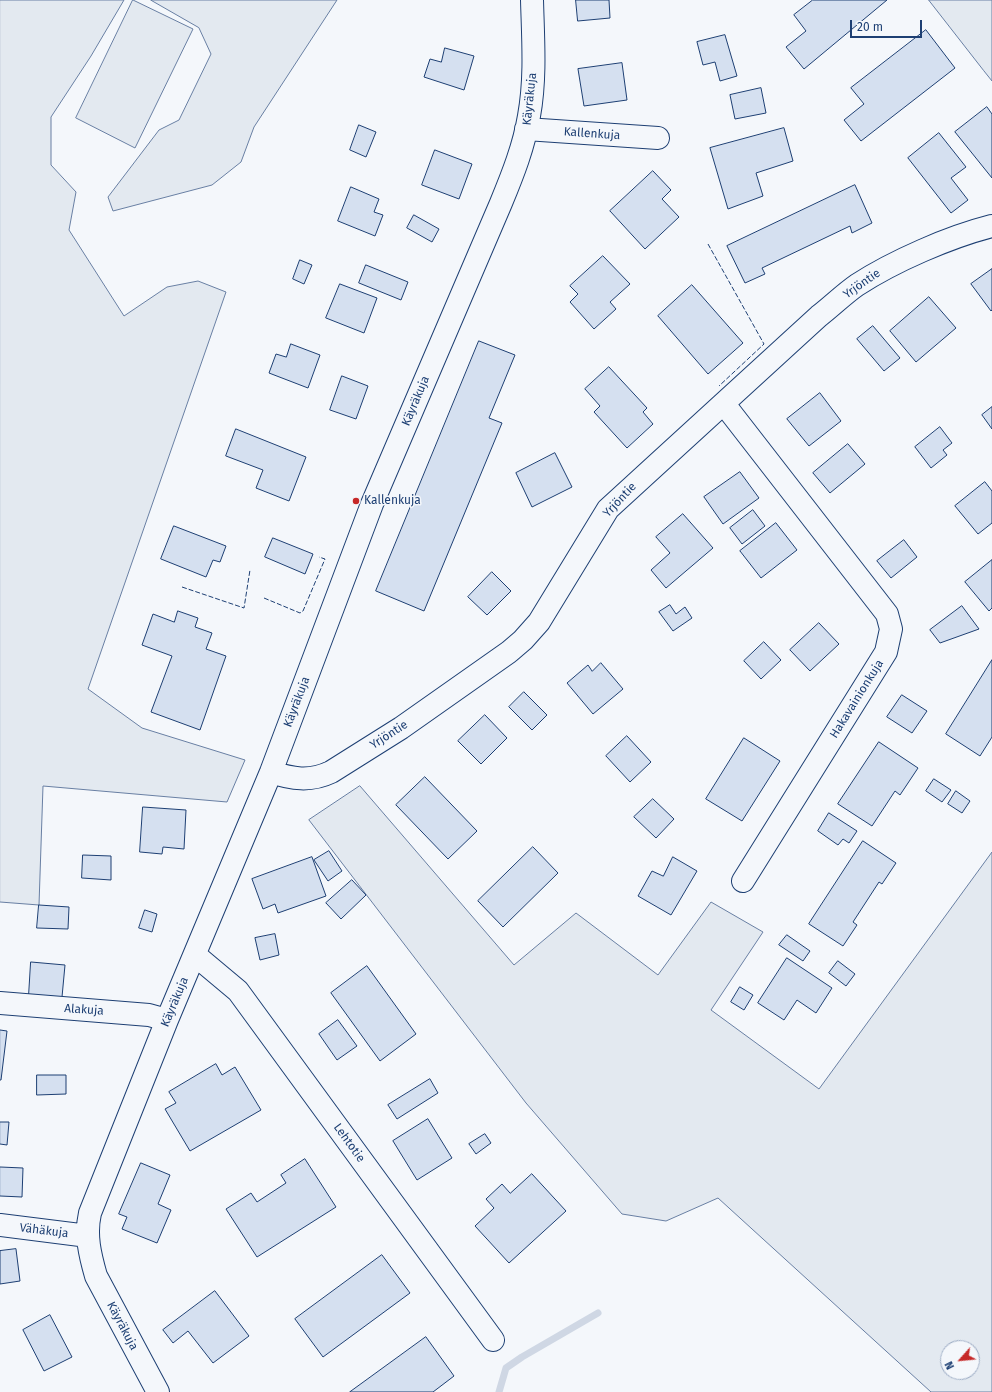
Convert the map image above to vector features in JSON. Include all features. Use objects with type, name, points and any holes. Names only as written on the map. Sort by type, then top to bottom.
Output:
[{"type":"street","name":"Käyräkuja","points":[[158,1392],[96,1276],[90,1256],[88,1224],[94,1203],[167,1020],[271,772],[372,504],[502,203],[520,155],[526,129],[533,80],[532,0]]},
{"type":"street","name":"Kallenkuja","points":[[526,129],[658,138]]},
{"type":"street","name":"Yrjöntie","points":[[271,772],[290,778],[303,779],[318,777],[331,772],[408,723],[518,644],[539,622],[608,509],[819,316],[856,286],[882,270],[967,234],[992,226]]},
{"type":"street","name":"Hakavainionkuja","points":[[724,404],[886,614],[891,629],[886,652],[743,881]]},
{"type":"street","name":"Lehtotie","points":[[195,955],[238,991],[493,1340]]},
{"type":"street","name":"Alakuja","points":[[0,1003],[149,1015],[167,1020]]},
{"type":"street","name":"Vähäkuja","points":[[0,1225],[88,1236]]},
{"type":"shaded area","points":[[0,0],[124,0],[91,56],[51,117],[51,165],[76,192],[69,230],[124,316],[167,287],[198,281],[226,292],[88,689],[142,728],[245,760],[227,802],[43,786],[39,905],[0,902]]},
{"type":"shaded area","points":[[133,0],[193,29],[135,148],[76,118]]},
{"type":"shaded area","points":[[151,0],[337,0],[254,127],[241,162],[212,185],[113,211],[108,197],[159,130],[179,120],[211,54],[199,28]]},
{"type":"shaded area","points":[[929,0],[992,0],[992,81],[984,71]]},
{"type":"shaded area","points":[[360,786],[514,965],[576,913],[658,975],[711,902],[763,932],[711,1010],[819,1089],[992,852],[992,1392],[931,1392],[718,1198],[666,1221],[622,1214],[526,1103],[309,820]]},
{"type":"building","points":[[576,0],[609,0],[610,18],[578,21]]},
{"type":"building","points":[[813,0],[887,0],[804,69],[786,47],[806,31],[794,15]]},
{"type":"building","points":[[926,30],[955,68],[861,141],[844,120],[864,104],[851,88]]},
{"type":"building","points":[[725,35],[737,76],[720,81],[715,62],[703,65],[697,42]]},
{"type":"building","points":[[445,48],[474,56],[464,90],[424,77],[430,59],[441,62]]},
{"type":"building","points":[[622,63],[627,100],[584,106],[578,69]]},
{"type":"building","points":[[761,88],[766,113],[735,119],[730,95]]},
{"type":"building","points":[[987,107],[992,114],[992,178],[955,132]]},
{"type":"building","points":[[359,125],[376,132],[366,157],[350,150]]},
{"type":"building","points":[[784,128],[793,161],[756,173],[763,196],[728,209],[710,148]]},
{"type":"building","points":[[939,133],[966,167],[951,178],[968,200],[951,213],[908,158]]},
{"type":"building","points":[[435,150],[472,164],[459,199],[422,185]]},
{"type":"building","points":[[653,171],[671,190],[662,199],[679,217],[645,249],[610,211]]},
{"type":"building","points":[[855,185],[872,223],[852,233],[850,226],[762,268],[765,274],[745,283],[727,246]]},
{"type":"building","points":[[351,187],[379,199],[374,212],[383,215],[375,236],[338,221]]},
{"type":"building","points":[[414,215],[439,229],[432,242],[407,228]]},
{"type":"building","points":[[603,256],[630,284],[610,302],[616,309],[594,329],[570,302],[578,294],[570,286]]},
{"type":"building","points":[[300,260],[312,265],[304,284],[293,279]]},
{"type":"building","points":[[366,265],[408,282],[401,300],[359,283]]},
{"type":"building","points":[[992,269],[992,310],[991,311],[971,284]]},
{"type":"building","points":[[340,284],[377,298],[364,333],[326,318]]},
{"type":"building","points":[[692,285],[743,343],[708,374],[658,316]]},
{"type":"building","points":[[929,297],[956,328],[916,362],[890,331]]},
{"type":"building","points":[[873,326],[900,358],[884,371],[857,339]]},
{"type":"building","points":[[479,341],[515,355],[489,418],[502,423],[424,611],[376,591]]},
{"type":"building","points":[[291,344],[320,355],[308,388],[269,373],[276,354],[286,357]]},
{"type":"building","points":[[609,367],[647,408],[643,412],[653,424],[627,448],[594,412],[600,406],[585,389]]},
{"type":"building","points":[[342,376],[368,386],[356,419],[330,410]]},
{"type":"building","points":[[820,393],[841,421],[809,446],[787,419]]},
{"type":"building","points":[[992,407],[992,429],[982,415]]},
{"type":"building","points":[[940,427],[952,443],[943,450],[947,455],[931,468],[915,447]]},
{"type":"building","points":[[236,429],[306,457],[289,501],[256,488],[263,470],[226,456]]},
{"type":"building","points":[[848,444],[865,464],[830,493],[813,473]]},
{"type":"building","points":[[555,453],[572,487],[532,507],[516,473]]},
{"type":"building","points":[[740,472],[759,498],[723,524],[704,497]]},
{"type":"building","points":[[985,482],[992,491],[992,523],[978,534],[955,506]]},
{"type":"building","points":[[753,510],[765,526],[742,544],[730,528]]},
{"type":"building","points":[[683,514],[713,548],[666,588],[651,570],[670,553],[656,537]]},
{"type":"building","points":[[776,523],[797,550],[761,578],[740,551]]},
{"type":"building","points":[[174,526],[226,546],[220,562],[213,560],[206,577],[161,559]]},
{"type":"building","points":[[273,538],[313,554],[305,574],[265,557]]},
{"type":"building","points":[[904,540],[917,557],[891,578],[877,561]]},
{"type":"building","points":[[992,560],[992,608],[989,611],[965,582]]},
{"type":"building","points":[[492,572],[511,591],[487,615],[468,597]]},
{"type":"building","points":[[670,605],[676,614],[685,607],[692,618],[673,631],[659,612]]},
{"type":"building","points":[[962,606],[979,629],[940,643],[930,630]]},
{"type":"building","points":[[178,611],[198,618],[195,627],[212,633],[206,649],[226,656],[200,730],[151,712],[172,656],[142,645],[153,614],[174,622]]},
{"type":"building","points":[[819,623],[839,644],[810,671],[790,650]]},
{"type":"building","points":[[764,642],[781,660],[761,679],[744,661]]},
{"type":"building","points":[[992,660],[992,737],[980,756],[946,734]]},
{"type":"building","points":[[601,663],[623,689],[593,714],[567,683],[588,665],[592,671]]},
{"type":"building","points":[[524,692],[547,715],[532,730],[509,707]]},
{"type":"building","points":[[902,695],[927,711],[912,733],[887,717]]},
{"type":"building","points":[[485,715],[507,738],[481,764],[458,741]]},
{"type":"building","points":[[627,736],[651,762],[630,782],[606,756]]},
{"type":"building","points":[[744,738],[780,761],[742,821],[706,799]]},
{"type":"building","points":[[879,742],[918,768],[900,795],[895,791],[872,826],[838,804]]},
{"type":"building","points":[[425,777],[477,831],[448,859],[396,805]]},
{"type":"building","points":[[934,779],[951,790],[942,802],[926,791]]},
{"type":"building","points":[[956,791],[970,801],[962,813],[948,804]]},
{"type":"building","points":[[653,799],[674,819],[656,838],[634,817]]},
{"type":"building","points":[[143,807],[186,810],[184,849],[163,847],[162,854],[140,852]]},
{"type":"building","points":[[829,813],[857,831],[849,843],[843,839],[838,845],[818,831]]},
{"type":"building","points":[[863,841],[896,863],[882,884],[879,882],[853,922],[857,925],[843,946],[809,924]]},
{"type":"building","points":[[533,847],[558,873],[503,927],[478,901]]},
{"type":"building","points":[[329,851],[342,871],[328,881],[314,860]]},
{"type":"building","points":[[83,855],[111,856],[111,880],[82,878]]},
{"type":"building","points":[[312,857],[326,896],[278,913],[275,904],[263,909],[252,879]]},
{"type":"building","points":[[673,857],[697,871],[671,915],[638,896],[652,871],[663,876]]},
{"type":"building","points":[[352,880],[366,895],[341,919],[326,903]]},
{"type":"building","points":[[39,905],[69,907],[68,929],[37,928]]},
{"type":"building","points":[[145,910],[157,914],[152,932],[139,928]]},
{"type":"building","points":[[275,934],[279,955],[260,960],[255,938]]},
{"type":"building","points":[[787,935],[810,951],[803,961],[779,945]]},
{"type":"building","points":[[787,958],[832,988],[816,1013],[797,1000],[784,1020],[758,1003]]},
{"type":"building","points":[[838,961],[855,974],[846,986],[829,973]]},
{"type":"building","points":[[31,962],[65,965],[62,997],[29,995]]},
{"type":"building","points":[[367,966],[416,1034],[380,1061],[331,993]]},
{"type":"building","points":[[740,987],[753,995],[744,1010],[731,1002]]},
{"type":"building","points":[[338,1020],[357,1046],[337,1060],[319,1034]]},
{"type":"building","points":[[0,1030],[7,1031],[1,1080],[0,1080]]},
{"type":"building","points":[[216,1064],[222,1075],[235,1067],[261,1110],[190,1151],[165,1109],[176,1103],[169,1092]]},
{"type":"building","points":[[37,1075],[66,1075],[66,1094],[37,1095]]},
{"type":"building","points":[[430,1079],[438,1093],[397,1119],[388,1105]]},
{"type":"building","points":[[428,1119],[452,1158],[417,1180],[393,1141]]},
{"type":"building","points":[[0,1122],[9,1122],[7,1145],[0,1144]]},
{"type":"building","points":[[485,1134],[491,1143],[476,1154],[469,1144]]},
{"type":"building","points":[[305,1159],[336,1207],[257,1257],[226,1209],[251,1193],[257,1202],[286,1183],[281,1175]]},
{"type":"building","points":[[141,1163],[170,1175],[158,1204],[171,1210],[157,1243],[122,1229],[127,1217],[119,1214]]},
{"type":"building","points":[[0,1167],[23,1168],[22,1197],[0,1196]]},
{"type":"building","points":[[532,1174],[566,1211],[509,1263],[475,1226],[494,1208],[486,1199],[502,1184],[510,1193]]},
{"type":"building","points":[[16,1249],[20,1281],[0,1284],[0,1251]]},
{"type":"building","points":[[382,1255],[410,1293],[323,1357],[295,1319]]},
{"type":"building","points":[[215,1291],[249,1336],[213,1363],[188,1331],[173,1343],[163,1330]]},
{"type":"building","points":[[50,1315],[72,1357],[44,1371],[23,1330]]},
{"type":"building","points":[[426,1337],[454,1376],[433,1392],[350,1392]]},
{"type":"waterway","points":[[499,1392],[506,1368],[522,1357],[598,1313]]},
{"type":"fence","points":[[708,244],[764,344],[719,386]]},
{"type":"fence","points":[[264,598],[300,613],[303,611],[325,559],[319,557]]},
{"type":"fence","points":[[182,587],[244,608],[250,570]]},
{"type":"place","name":"Kallenkuja","points":[[356,501]]}]
